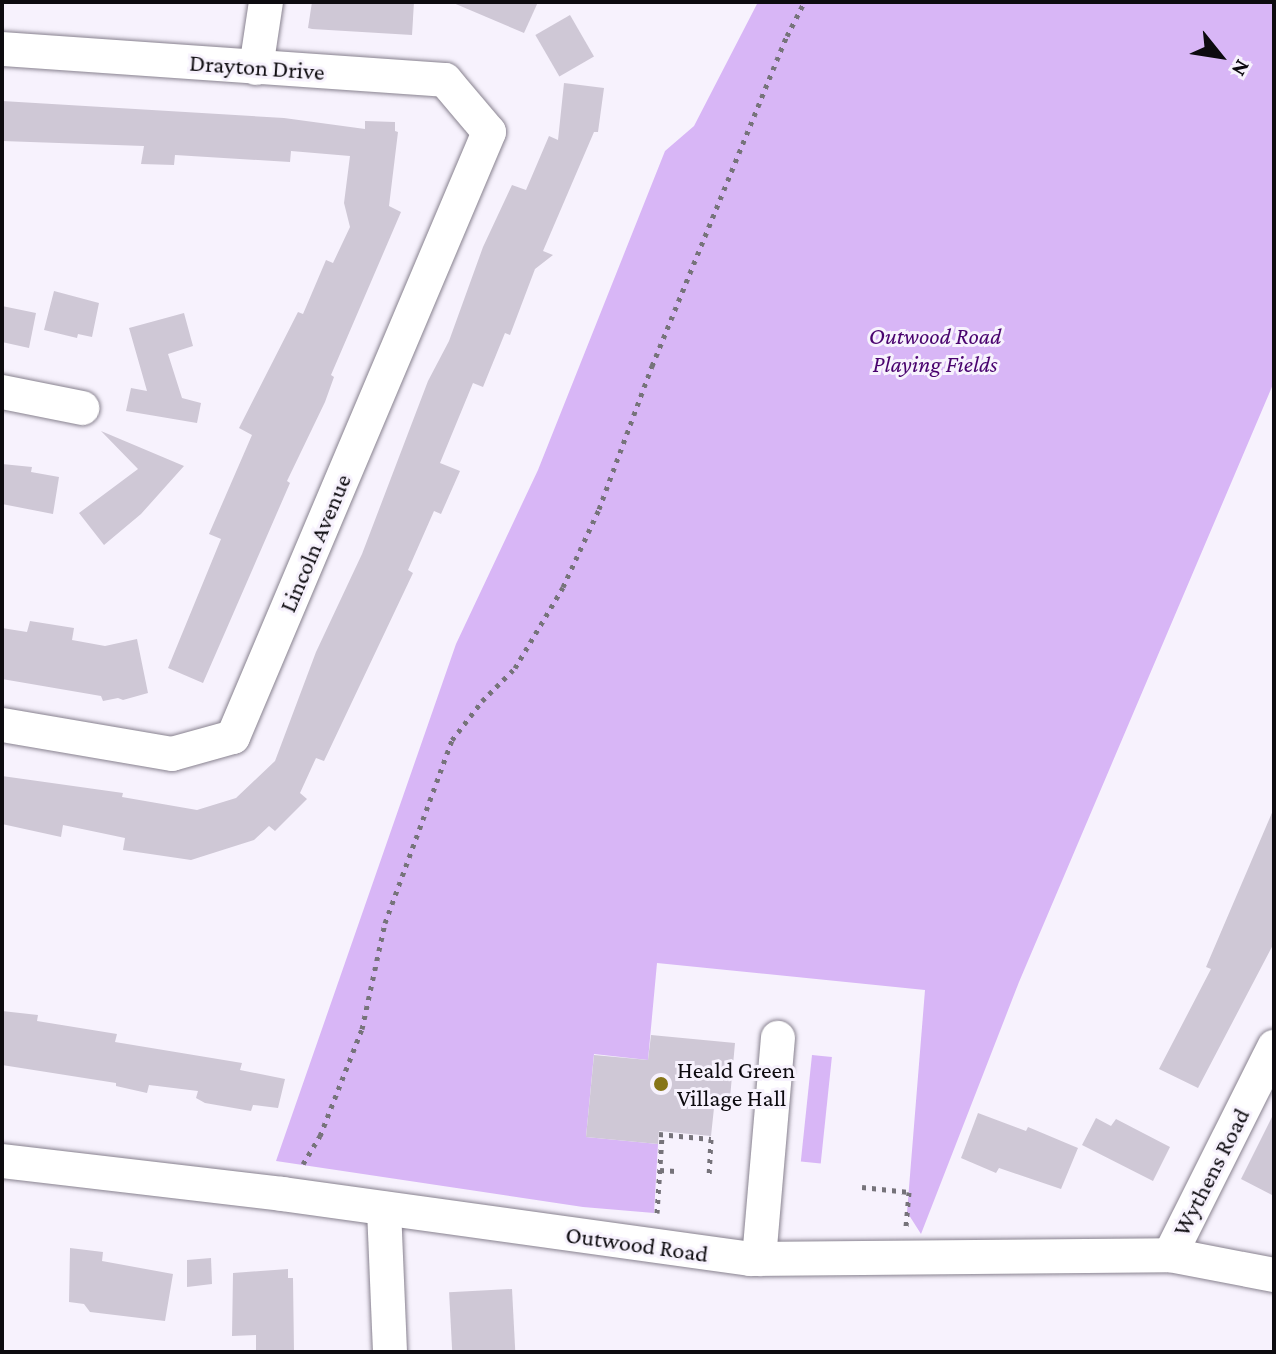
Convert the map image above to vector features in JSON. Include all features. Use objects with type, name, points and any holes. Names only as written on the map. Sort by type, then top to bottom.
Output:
[{"type":"street","points":[[256,68],[266,2]]},
{"type":"street","name":"Drayton Drive","points":[[2,49],[445,80],[489,132]]},
{"type":"street","name":"Lincoln Avenue","points":[[2,725],[172,754],[233,737],[489,132]]},
{"type":"street","points":[[2,392],[82,408]]},
{"type":"street","points":[[759,1259],[778,1038]]},
{"type":"street","name":"Wythens Road","points":[[1170,1255],[1274,1047]]},
{"type":"street","name":"Outwood Road","points":[[2,1161],[282,1194],[759,1259],[1170,1255],[1274,1275]]},
{"type":"street","points":[[384,1209],[390,1352]]},
{"type":"path","points":[[282,1194],[320,1136],[352,1056],[366,1015],[385,923],[452,740],[482,701],[515,668],[563,587],[599,509],[652,366],[787,36],[804,2]]},
{"type":"path","points":[[654,1246],[660,1134],[711,1139],[709,1174]]},
{"type":"path","points":[[660,1170],[676,1171]]},
{"type":"path","points":[[862,1187],[909,1192],[905,1257]]},
{"type":"green space","name":"Outwood Road Playing Fields","points":[[758,2],[1274,2],[1274,382],[1019,982],[921,1234],[907,1212],[925,990],[657,963],[648,1060],[594,1054],[586,1137],[658,1144],[654,1213],[583,1207],[276,1161],[456,644],[538,470],[665,151],[694,126]]},
{"type":"green space","points":[[812,1055],[832,1057],[821,1164],[801,1161]]},
{"type":"building","points":[[312,2],[414,2],[412,35],[308,28]]},
{"type":"building","points":[[451,2],[538,2],[524,33]]},
{"type":"building","points":[[570,15],[594,57],[559,77],[535,35]]},
{"type":"building","points":[[564,83],[604,88],[598,132],[594,132],[543,251],[553,255],[535,269],[510,335],[505,333],[483,387],[473,383],[440,463],[460,471],[441,514],[434,511],[408,570],[413,573],[324,761],[316,758],[300,793],[307,799],[275,831],[269,826],[254,840],[191,860],[123,850],[125,838],[63,825],[61,837],[2,824],[2,776],[123,793],[122,797],[197,810],[236,798],[275,761],[316,652],[362,554],[428,381],[449,341],[483,247],[512,185],[526,190],[549,136],[558,140]]},
{"type":"building","points":[[2,101],[284,118],[365,129],[365,121],[395,122],[395,131],[398,132],[389,206],[401,212],[331,375],[334,377],[325,402],[287,481],[290,483],[203,683],[168,668],[221,539],[209,534],[252,435],[239,428],[298,312],[303,314],[326,260],[333,263],[350,227],[344,203],[350,156],[291,151],[290,162],[175,155],[174,165],[141,164],[144,146],[2,141]]},
{"type":"building","points":[[54,291],[99,303],[92,337],[78,334],[77,338],[44,330]]},
{"type":"building","points":[[2,306],[36,313],[29,348],[2,342]]},
{"type":"building","points":[[184,313],[193,346],[168,354],[182,398],[201,403],[197,423],[126,411],[131,388],[147,391],[129,328]]},
{"type":"building","points":[[101,431],[184,466],[141,514],[104,545],[79,513],[138,469]]},
{"type":"building","points":[[2,464],[32,467],[31,472],[59,477],[53,514],[2,504]]},
{"type":"building","points":[[30,621],[74,628],[72,640],[105,646],[137,639],[148,693],[123,700],[103,701],[101,696],[2,679],[2,628],[27,632]]},
{"type":"building","points":[[1274,808],[1274,943],[1198,1088],[1159,1069],[1211,969],[1206,967]]},
{"type":"building","points":[[2,1011],[38,1015],[37,1021],[117,1034],[115,1042],[242,1063],[240,1070],[285,1079],[278,1108],[253,1105],[251,1111],[205,1103],[196,1098],[198,1091],[149,1085],[147,1093],[116,1086],[116,1083],[2,1065]]},
{"type":"building","name":"Heald Green Village Hall","points":[[651,1035],[735,1043],[729,1109],[714,1108],[711,1136],[659,1131],[658,1144],[586,1137],[594,1055],[648,1060]]},
{"type":"building","points":[[978,1113],[1026,1131],[1028,1127],[1078,1148],[1061,1189],[999,1168],[996,1173],[961,1158]]},
{"type":"building","points":[[1274,1113],[1274,1196],[1241,1179]]},
{"type":"building","points":[[1096,1118],[1111,1126],[1116,1119],[1170,1147],[1153,1181],[1082,1145]]},
{"type":"building","points":[[70,1248],[103,1252],[102,1261],[173,1274],[165,1321],[90,1312],[84,1304],[69,1302]]},
{"type":"building","points":[[211,1258],[212,1284],[187,1287],[187,1260]]},
{"type":"building","points":[[288,1269],[288,1278],[293,1278],[294,1352],[256,1352],[256,1335],[232,1336],[233,1273]]},
{"type":"building","points":[[512,1289],[515,1352],[452,1352],[449,1292]]},
{"type":"place","name":"Heald Green Village Hall","points":[[661,1084]]}]
